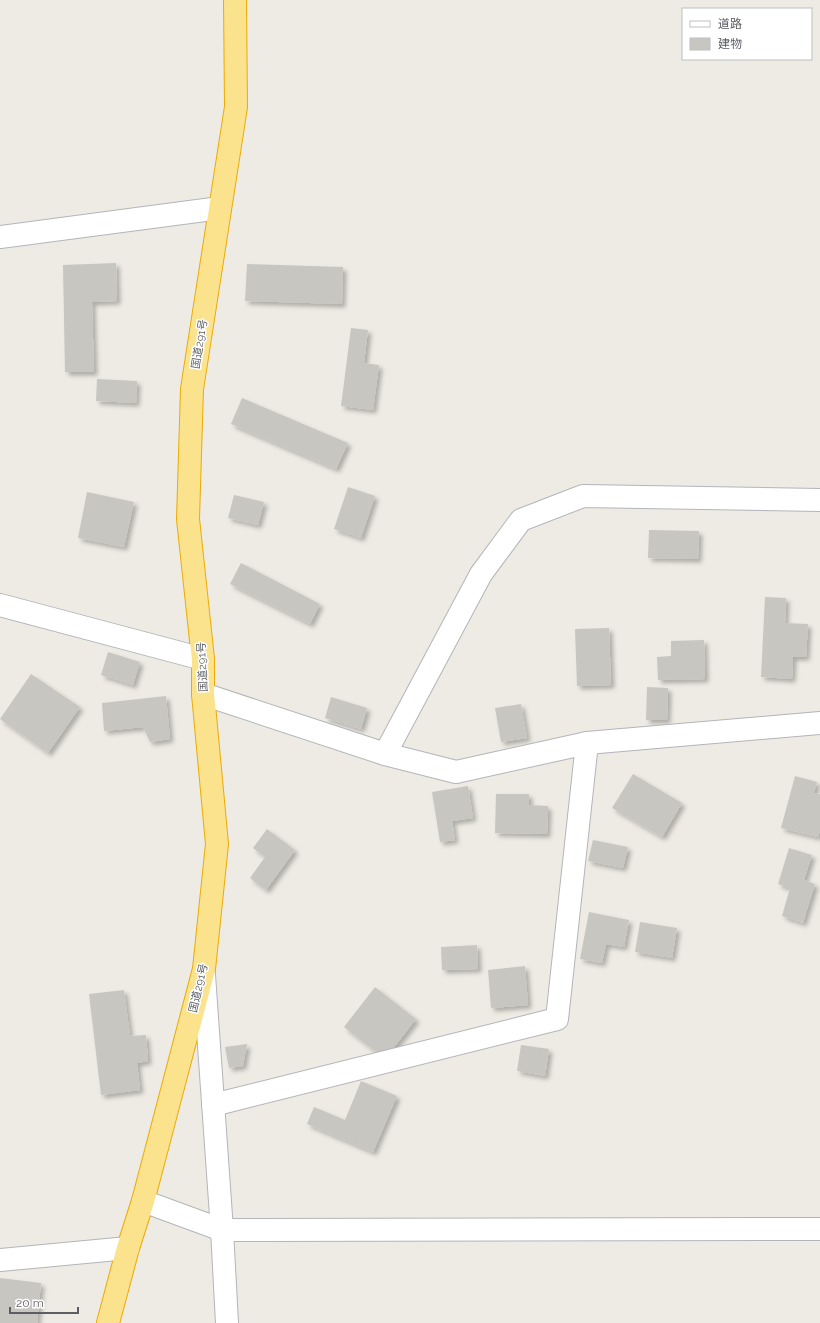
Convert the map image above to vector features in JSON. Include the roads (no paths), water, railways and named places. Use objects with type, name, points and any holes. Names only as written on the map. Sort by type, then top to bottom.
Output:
[{"type":"highway","name":"国道291号","points":[[108,1323],[128,1248],[143,1201],[204,968],[217,844],[203,694],[203,659],[188,519],[192,397],[236,107],[235,0]]},
{"type":"street","points":[[0,237],[220,208]]},
{"type":"street","points":[[385,754],[481,574],[521,520],[583,496],[820,500]]},
{"type":"street","points":[[0,605],[203,659]]},
{"type":"street","points":[[203,694],[385,754],[456,772],[587,743],[820,723]]},
{"type":"street","points":[[213,1105],[557,1019],[587,743]]},
{"type":"street","points":[[204,968],[227,1323]]},
{"type":"street","points":[[143,1201],[222,1230],[820,1229]]},
{"type":"street","points":[[0,1260],[128,1248]]}]
